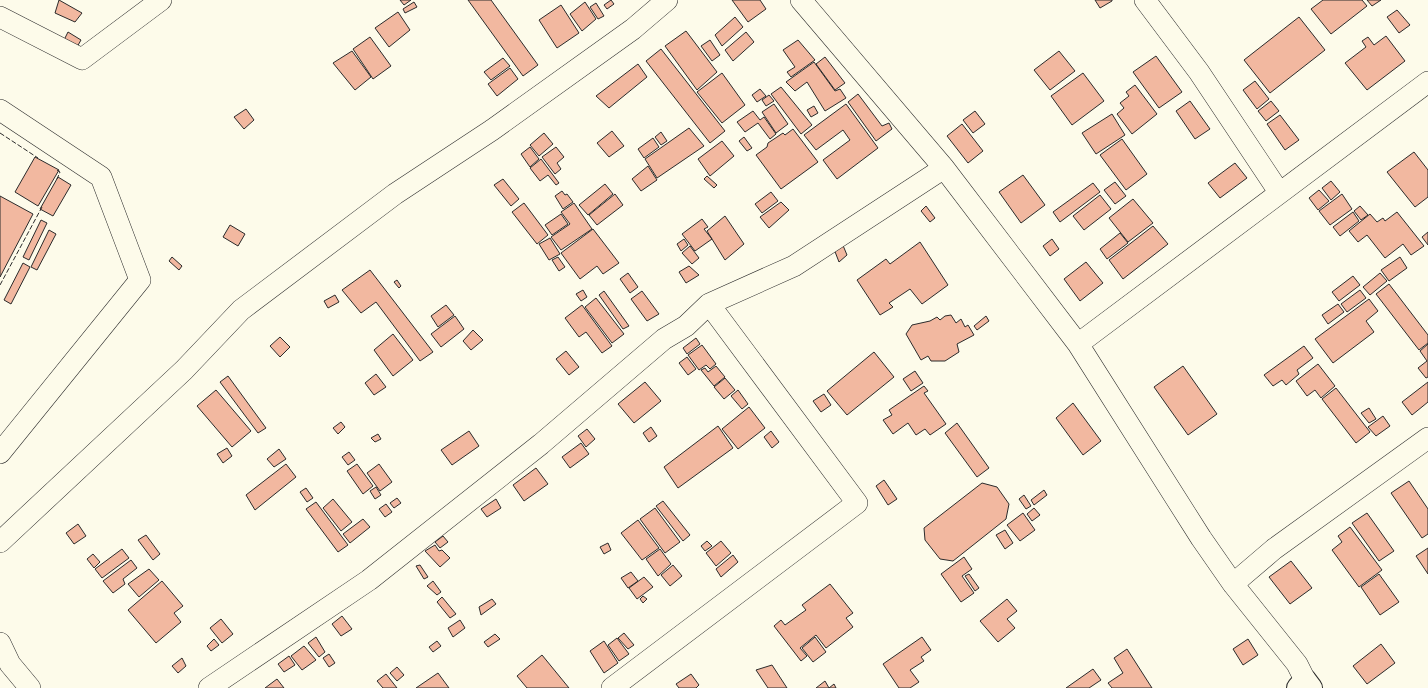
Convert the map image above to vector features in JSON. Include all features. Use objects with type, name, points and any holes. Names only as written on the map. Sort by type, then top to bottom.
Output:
[{"type":"street","points":[[0,17],[82,59],[161,0]]},
{"type":"street","points":[[0,542],[184,370],[241,310],[395,194],[492,130],[633,29],[667,0]]},
{"type":"street","points":[[801,0],[944,168],[1078,344],[1201,538],[1233,584],[1296,664],[1305,685]]},
{"type":"street","points":[[1145,0],[1199,72],[1279,192]]},
{"type":"street","points":[[1078,344],[1279,192],[1428,82]]},
{"type":"street","points":[[0,110],[101,177],[140,280],[0,453]]},
{"type":"street","points":[[210,688],[369,580],[541,444],[664,339],[686,326],[709,304],[794,266],[944,168]]},
{"type":"street","points":[[612,688],[857,503],[709,304]]},
{"type":"street","points":[[1233,584],[1274,549],[1428,438]]},
{"type":"street","points":[[0,643],[10,664],[30,688]]},
{"type":"building","points":[[59,0],[82,13],[75,22],[55,13]]},
{"type":"building","points":[[400,0],[411,0],[404,5]]},
{"type":"building","points":[[468,0],[491,0],[538,65],[523,76]]},
{"type":"building","points":[[611,0],[614,4],[607,9],[604,5]]},
{"type":"building","points":[[732,0],[760,0],[766,9],[748,22]]},
{"type":"building","points":[[1095,0],[1112,0],[1112,1],[1100,8]]},
{"type":"building","points":[[1323,0],[1362,0],[1367,6],[1331,34],[1311,9]]},
{"type":"building","points":[[1367,0],[1381,0],[1372,6]]},
{"type":"building","points":[[414,2],[417,7],[405,13],[403,9]]},
{"type":"building","points":[[585,2],[596,19],[582,31],[570,14]]},
{"type":"building","points":[[596,3],[604,16],[598,19],[590,7]]},
{"type":"building","points":[[561,5],[579,33],[557,48],[539,20]]},
{"type":"building","points":[[1397,10],[1410,25],[1399,33],[1387,17]]},
{"type":"building","points":[[398,12],[410,30],[389,47],[375,28]]},
{"type":"building","points":[[735,17],[743,27],[722,46],[715,35]]},
{"type":"building","points":[[1299,17],[1325,50],[1270,93],[1244,60]]},
{"type":"building","points":[[686,31],[717,72],[697,90],[665,46]]},
{"type":"building","points":[[68,32],[81,40],[77,47],[64,40]]},
{"type":"building","points":[[746,32],[754,42],[733,61],[725,50]]},
{"type":"building","points":[[1386,36],[1405,61],[1367,90],[1345,63],[1366,47],[1362,41],[1368,37],[1374,45]]},
{"type":"building","points":[[370,37],[391,66],[373,79],[353,49]]},
{"type":"building","points":[[710,40],[720,55],[712,61],[701,46]]},
{"type":"building","points":[[798,40],[815,60],[791,77],[787,72],[795,67],[783,50]]},
{"type":"building","points":[[661,49],[725,131],[710,143],[646,61]]},
{"type":"building","points":[[352,51],[371,77],[355,90],[333,63]]},
{"type":"building","points":[[1059,51],[1075,71],[1050,90],[1034,70]]},
{"type":"building","points":[[1156,56],[1182,92],[1159,108],[1133,72]]},
{"type":"building","points":[[825,57],[845,83],[835,90],[816,64]]},
{"type":"building","points":[[503,58],[510,66],[491,80],[484,72]]},
{"type":"building","points":[[814,62],[835,91],[840,89],[846,98],[825,111],[807,82],[795,91],[786,82]]},
{"type":"building","points":[[638,64],[647,77],[609,108],[596,96]]},
{"type":"building","points":[[510,68],[518,79],[497,96],[488,84]]},
{"type":"building","points":[[722,73],[745,105],[722,123],[697,92]]},
{"type":"building","points":[[1083,73],[1104,101],[1072,125],[1051,96]]},
{"type":"building","points":[[1255,81],[1269,99],[1257,109],[1243,90]]},
{"type":"building","points":[[1135,85],[1157,114],[1132,134],[1117,114],[1124,108],[1120,103],[1129,96],[1126,92]]},
{"type":"building","points":[[781,87],[812,125],[801,134],[771,94]]},
{"type":"building","points":[[760,89],[766,96],[757,102],[752,95]]},
{"type":"building","points":[[858,94],[882,126],[889,123],[892,129],[876,141],[848,102]]},
{"type":"building","points":[[769,95],[774,101],[766,106],[762,100]]},
{"type":"building","points":[[1190,101],[1210,129],[1195,139],[1176,111]]},
{"type":"building","points":[[1271,101],[1279,111],[1266,121],[1258,111]]},
{"type":"building","points":[[774,104],[788,124],[776,133],[762,112]]},
{"type":"building","points":[[846,104],[878,148],[837,179],[823,160],[850,140],[843,130],[816,150],[804,135]]},
{"type":"building","points":[[814,106],[818,113],[811,117],[807,110]]},
{"type":"building","points":[[246,109],[254,120],[244,129],[234,117]]},
{"type":"building","points":[[753,111],[760,120],[764,117],[776,134],[770,139],[758,123],[745,132],[737,122]]},
{"type":"building","points":[[975,111],[985,124],[973,133],[963,120]]},
{"type":"building","points":[[1112,114],[1125,135],[1096,154],[1082,133]]},
{"type":"building","points":[[1280,115],[1299,140],[1285,150],[1267,124]]},
{"type":"building","points":[[962,124],[983,151],[968,163],[947,136]]},
{"type":"building","points":[[689,128],[704,146],[657,178],[645,159]]},
{"type":"building","points":[[793,129],[818,162],[781,189],[756,155],[767,147],[768,143],[783,133],[785,135]]},
{"type":"building","points":[[612,131],[624,146],[609,157],[597,143]]},
{"type":"building","points":[[661,132],[667,141],[661,145],[655,137]]},
{"type":"building","points":[[544,133],[553,144],[539,156],[530,145]]},
{"type":"building","points":[[744,137],[752,148],[747,151],[739,141]]},
{"type":"building","points":[[653,138],[659,147],[644,158],[638,149]]},
{"type":"building","points":[[1122,139],[1147,174],[1126,190],[1100,155]]},
{"type":"building","points":[[722,141],[734,156],[710,176],[698,159]]},
{"type":"building","points":[[530,147],[539,159],[530,167],[521,154]]},
{"type":"building","points":[[556,147],[564,157],[557,163],[561,169],[555,174],[542,157]]},
{"type":"building","points":[[1414,152],[1428,170],[1428,197],[1415,207],[1387,172]]},
{"type":"building","points":[[35,157],[59,170],[38,206],[15,192]]},
{"type":"building","points":[[541,159],[559,183],[556,185],[548,175],[540,181],[530,168]]},
{"type":"building","points":[[1235,163],[1247,178],[1220,198],[1208,183]]},
{"type":"building","points":[[648,166],[657,180],[641,191],[632,179]]},
{"type":"building","points":[[1023,175],[1045,205],[1021,223],[999,192]]},
{"type":"building","points":[[707,176],[717,185],[714,188],[704,179]]},
{"type":"building","points":[[58,177],[71,185],[53,216],[40,209]]},
{"type":"building","points":[[503,179],[519,199],[511,206],[494,185]]},
{"type":"building","points":[[1331,181],[1340,192],[1331,200],[1322,188]]},
{"type":"building","points":[[1115,182],[1126,196],[1115,204],[1104,190]]},
{"type":"building","points":[[1093,183],[1100,192],[1060,222],[1053,212]]},
{"type":"building","points":[[605,184],[613,194],[588,215],[579,205]]},
{"type":"building","points":[[1319,190],[1329,201],[1318,210],[1309,198]]},
{"type":"building","points":[[562,191],[565,195],[567,194],[573,202],[563,209],[555,196]]},
{"type":"building","points":[[771,192],[778,201],[762,213],[755,204]]},
{"type":"building","points":[[615,194],[623,205],[597,225],[589,215]]},
{"type":"building","points":[[1342,194],[1352,209],[1330,225],[1319,211]]},
{"type":"building","points":[[1100,195],[1111,209],[1084,230],[1073,216]]},
{"type":"building","points":[[0,196],[33,214],[0,277]]},
{"type":"building","points":[[1133,199],[1153,223],[1128,242],[1109,218]]},
{"type":"building","points":[[781,202],[789,210],[769,228],[760,217]]},
{"type":"building","points":[[524,203],[548,235],[537,244],[512,212]]},
{"type":"building","points":[[574,203],[592,229],[561,250],[551,237],[570,224],[561,212]]},
{"type":"building","points":[[926,206],[935,218],[930,222],[921,211]]},
{"type":"building","points":[[1360,206],[1368,215],[1361,220],[1354,211]]},
{"type":"building","points":[[1353,212],[1359,221],[1340,236],[1333,227]]},
{"type":"building","points":[[1397,212],[1424,246],[1411,255],[1403,244],[1385,258],[1367,235],[1358,242],[1349,231],[1370,214],[1377,222],[1383,218],[1385,221]]},
{"type":"building","points":[[561,214],[568,224],[552,235],[545,225]]},
{"type":"building","points":[[725,216],[744,244],[725,260],[707,231]]},
{"type":"building","points":[[702,219],[708,227],[704,229],[712,239],[695,251],[682,234]]},
{"type":"building","points":[[41,220],[47,223],[29,260],[23,257]]},
{"type":"building","points":[[230,225],[245,234],[238,246],[223,237]]},
{"type":"building","points":[[1153,226],[1168,244],[1123,279],[1109,260]]},
{"type":"building","points":[[593,229],[619,263],[603,274],[597,266],[580,279],[561,253]]},
{"type":"building","points":[[49,230],[56,234],[37,270],[31,267]]},
{"type":"building","points":[[1428,232],[1428,245],[1422,237]]},
{"type":"building","points":[[1120,233],[1128,243],[1107,259],[1100,249]]},
{"type":"building","points":[[550,238],[560,254],[549,260],[539,244]]},
{"type":"building","points":[[684,239],[688,245],[681,251],[677,244]]},
{"type":"building","points":[[1052,239],[1059,249],[1050,256],[1043,246]]},
{"type":"building","points":[[920,242],[948,285],[922,304],[910,289],[889,303],[893,307],[880,315],[857,280],[886,259],[890,264]]},
{"type":"building","points":[[842,243],[847,255],[839,262],[834,249]]},
{"type":"building","points":[[690,246],[699,258],[692,264],[682,253]]},
{"type":"building","points":[[172,257],[182,266],[179,270],[169,261]]},
{"type":"building","points":[[558,257],[565,267],[559,271],[552,260]]},
{"type":"building","points":[[1400,257],[1407,268],[1389,281],[1381,270]]},
{"type":"building","points":[[1086,262],[1103,283],[1080,301],[1064,279]]},
{"type":"building","points":[[23,263],[30,267],[11,304],[4,300]]},
{"type":"building","points":[[689,266],[699,275],[686,283],[679,272]]},
{"type":"building","points":[[370,270],[433,352],[420,361],[376,302],[361,313],[342,290]]},
{"type":"building","points":[[628,273],[638,287],[630,293],[620,279]]},
{"type":"building","points":[[1380,273],[1387,281],[1370,295],[1363,287]]},
{"type":"building","points":[[1353,276],[1360,285],[1339,301],[1332,292]]},
{"type":"building","points":[[397,280],[401,286],[399,288],[394,282]]},
{"type":"building","points":[[1389,284],[1428,335],[1428,343],[1419,350],[1376,294]]},
{"type":"building","points":[[583,290],[587,297],[581,301],[576,294]]},
{"type":"building","points":[[1360,290],[1366,298],[1347,312],[1341,304]]},
{"type":"building","points":[[604,291],[629,326],[623,329],[599,295]]},
{"type":"building","points":[[642,291],[659,314],[647,321],[631,299]]},
{"type":"building","points":[[335,295],[339,302],[328,308],[324,301]]},
{"type":"building","points":[[596,298],[624,334],[612,343],[585,307]]},
{"type":"building","points":[[1369,299],[1378,311],[1366,321],[1374,332],[1333,363],[1315,339]]},
{"type":"building","points":[[1338,304],[1344,312],[1328,324],[1322,315]]},
{"type":"building","points":[[446,305],[454,315],[438,327],[431,316]]},
{"type":"building","points":[[582,305],[612,346],[602,353],[586,332],[579,337],[565,318]]},
{"type":"building","points":[[951,315],[956,323],[961,319],[965,327],[968,325],[974,335],[957,344],[959,352],[945,361],[931,361],[928,356],[921,360],[906,334],[912,325],[930,321],[937,317],[940,320],[945,316]]},
{"type":"building","points":[[455,316],[464,329],[441,347],[431,334]]},
{"type":"building","points":[[986,316],[989,321],[977,330],[974,326]]},
{"type":"building","points":[[473,330],[483,340],[471,350],[463,341]]},
{"type":"building","points":[[393,334],[413,360],[393,376],[374,350]]},
{"type":"building","points":[[280,337],[290,347],[280,357],[270,346]]},
{"type":"building","points":[[696,338],[700,344],[687,354],[683,348]]},
{"type":"building","points":[[1428,344],[1428,377],[1426,378],[1418,368],[1427,361],[1420,351]]},
{"type":"building","points":[[702,345],[716,364],[710,369],[706,365],[699,370],[688,355]]},
{"type":"building","points":[[1304,346],[1313,358],[1297,370],[1299,374],[1286,385],[1282,380],[1273,386],[1264,375]]},
{"type":"building","points":[[566,351],[579,367],[569,375],[556,359]]},
{"type":"building","points":[[874,352],[894,377],[847,415],[827,391]]},
{"type":"building","points":[[687,357],[696,369],[688,375],[679,363]]},
{"type":"building","points":[[1318,364],[1335,386],[1321,398],[1315,390],[1307,396],[1296,381]]},
{"type":"building","points":[[716,366],[725,377],[714,386],[701,370],[705,368],[708,372]]},
{"type":"building","points":[[1183,366],[1217,414],[1188,435],[1154,387]]},
{"type":"building","points":[[915,371],[923,383],[911,391],[903,379]]},
{"type":"building","points":[[376,374],[386,387],[374,395],[365,383]]},
{"type":"building","points":[[228,376],[266,428],[258,433],[220,382]]},
{"type":"building","points":[[725,378],[735,390],[724,399],[714,387]]},
{"type":"building","points":[[645,382],[661,401],[634,423],[618,404]]},
{"type":"building","points":[[1428,382],[1428,402],[1412,415],[1402,402]]},
{"type":"building","points":[[924,386],[928,391],[924,393],[946,424],[930,435],[925,429],[916,435],[908,423],[893,434],[883,420],[892,415],[889,410]]},
{"type":"building","points":[[1336,388],[1370,432],[1356,443],[1322,399]]},
{"type":"building","points":[[216,390],[251,431],[232,447],[197,406]]},
{"type":"building","points":[[738,390],[748,404],[742,409],[731,396]]},
{"type":"building","points":[[824,394],[831,405],[821,412],[813,401]]},
{"type":"building","points":[[1073,403],[1101,441],[1083,455],[1056,418]]},
{"type":"building","points":[[749,407],[765,428],[738,449],[722,429]]},
{"type":"building","points":[[1369,408],[1376,419],[1369,423],[1361,413]]},
{"type":"building","points":[[1383,416],[1390,426],[1376,436],[1368,427]]},
{"type":"building","points":[[341,422],[345,427],[338,434],[333,428]]},
{"type":"building","points":[[957,423],[989,468],[977,477],[945,433]]},
{"type":"building","points":[[718,426],[733,448],[678,488],[664,467]]},
{"type":"building","points":[[651,427],[657,436],[649,442],[643,433]]},
{"type":"building","points":[[587,429],[595,439],[586,447],[578,436]]},
{"type":"building","points":[[469,431],[479,446],[452,465],[441,450]]},
{"type":"building","points":[[771,431],[779,442],[772,448],[764,437]]},
{"type":"building","points":[[378,434],[381,439],[375,442],[371,438]]},
{"type":"building","points":[[581,443],[589,454],[570,468],[562,457]]},
{"type":"building","points":[[227,448],[232,456],[223,463],[217,454]]},
{"type":"building","points":[[279,449],[286,459],[274,467],[267,459]]},
{"type":"building","points":[[349,452],[355,460],[348,465],[342,457]]},
{"type":"building","points":[[286,464],[296,477],[255,510],[246,495]]},
{"type":"building","points":[[357,464],[373,486],[363,494],[347,471]]},
{"type":"building","points":[[379,464],[392,482],[380,491],[367,473]]},
{"type":"building","points":[[536,468],[548,484],[524,501],[513,485]]},
{"type":"building","points":[[884,480],[897,499],[888,505],[876,486]]},
{"type":"building","points":[[1409,481],[1428,509],[1428,534],[1422,538],[1391,493]]},
{"type":"building","points":[[982,483],[997,487],[1009,504],[1006,519],[953,561],[940,559],[925,540],[924,528]]},
{"type":"building","points":[[376,487],[381,495],[375,499],[370,491]]},
{"type":"building","points":[[306,488],[313,498],[307,502],[300,492]]},
{"type":"building","points":[[1044,490],[1047,495],[1034,505],[1031,500]]},
{"type":"building","points":[[1024,495],[1031,506],[1026,509],[1019,499]]},
{"type":"building","points":[[397,498],[401,503],[394,508],[390,503]]},
{"type":"building","points":[[333,499],[352,522],[341,531],[323,508]]},
{"type":"building","points":[[496,499],[501,508],[487,517],[481,509]]},
{"type":"building","points":[[663,501],[690,535],[683,541],[656,506]]},
{"type":"building","points":[[316,502],[348,545],[338,552],[306,509]]},
{"type":"building","points":[[386,504],[392,512],[385,517],[379,509]]},
{"type":"building","points":[[655,508],[680,542],[665,553],[640,519]]},
{"type":"building","points":[[1034,508],[1040,515],[1032,521],[1027,514]]},
{"type":"building","points":[[1023,513],[1035,530],[1020,541],[1007,525]]},
{"type":"building","points":[[1367,513],[1394,551],[1379,561],[1352,523]]},
{"type":"building","points":[[363,519],[370,527],[350,543],[343,534]]},
{"type":"building","points":[[638,520],[659,548],[642,560],[621,533]]},
{"type":"building","points":[[78,524],[86,536],[74,544],[66,533]]},
{"type":"building","points":[[1350,527],[1382,570],[1359,587],[1332,550],[1342,542],[1338,536]]},
{"type":"building","points":[[1005,530],[1013,543],[1005,549],[996,535]]},
{"type":"building","points":[[146,535],[160,554],[153,560],[138,540]]},
{"type":"building","points":[[443,536],[448,542],[440,548],[435,542]]},
{"type":"building","points":[[707,541],[712,546],[705,551],[701,546]]},
{"type":"building","points":[[721,541],[731,553],[716,566],[706,553]]},
{"type":"building","points":[[608,543],[611,550],[604,554],[600,547]]},
{"type":"building","points":[[435,545],[439,551],[442,550],[450,558],[440,567],[425,551]]},
{"type":"building","points":[[1428,548],[1428,574],[1416,556]]},
{"type":"building","points":[[122,549],[129,558],[102,578],[95,569]]},
{"type":"building","points":[[660,549],[671,564],[658,576],[646,559]]},
{"type":"building","points":[[93,554],[100,562],[94,568],[87,559]]},
{"type":"building","points":[[733,555],[738,562],[721,577],[716,569]]},
{"type":"building","points":[[964,557],[972,569],[962,576],[974,593],[961,602],[941,574]]},
{"type":"building","points":[[131,560],[137,568],[123,579],[125,584],[113,593],[103,581]]},
{"type":"building","points":[[1291,561],[1312,588],[1290,604],[1269,577]]},
{"type":"building","points":[[420,565],[428,577],[424,579],[416,566]]},
{"type":"building","points":[[673,565],[682,576],[670,586],[661,575]]},
{"type":"building","points":[[149,569],[159,580],[139,597],[128,584]]},
{"type":"building","points":[[631,572],[638,581],[628,588],[621,578]]},
{"type":"building","points":[[969,574],[979,588],[975,591],[965,576]]},
{"type":"building","points":[[1379,574],[1399,602],[1380,615],[1361,587]]},
{"type":"building","points":[[644,577],[653,587],[637,599],[629,588]]},
{"type":"building","points":[[162,581],[183,606],[174,613],[181,622],[156,643],[128,610]]},
{"type":"building","points":[[433,581],[441,592],[437,595],[427,586]]},
{"type":"building","points":[[830,584],[853,613],[846,618],[853,627],[826,648],[816,635],[800,648],[807,656],[801,661],[774,626],[781,620],[785,625],[806,610],[802,605]]},
{"type":"building","points":[[643,596],[647,599],[643,603],[640,599]]},
{"type":"building","points":[[442,597],[456,614],[450,618],[437,602]]},
{"type":"building","points":[[492,599],[496,604],[481,615],[479,607]]},
{"type":"building","points":[[1007,599],[1017,611],[1007,619],[1015,628],[998,642],[980,621]]},
{"type":"building","points":[[342,616],[352,629],[341,636],[332,624]]},
{"type":"building","points":[[221,619],[233,634],[222,643],[210,628]]},
{"type":"building","points":[[460,620],[465,628],[453,637],[448,628]]},
{"type":"building","points":[[624,633],[634,645],[628,649],[618,638]]},
{"type":"building","points":[[495,634],[500,639],[488,647],[484,642]]},
{"type":"building","points":[[316,637],[325,652],[319,657],[308,643]]},
{"type":"building","points":[[815,637],[826,652],[813,662],[802,648]]},
{"type":"building","points":[[922,637],[931,650],[921,657],[924,661],[910,670],[919,682],[910,688],[899,688],[883,664]]},
{"type":"building","points":[[617,638],[629,654],[619,661],[608,645]]},
{"type":"building","points":[[214,639],[219,645],[211,651],[207,646]]},
{"type":"building","points":[[1248,639],[1258,655],[1243,665],[1233,649]]},
{"type":"building","points":[[437,641],[441,646],[433,652],[429,647]]},
{"type":"building","points":[[604,641],[618,663],[604,673],[590,651]]},
{"type":"building","points":[[1381,644],[1395,663],[1367,684],[1353,666]]},
{"type":"building","points":[[304,646],[316,660],[302,670],[291,656]]},
{"type":"building","points":[[1127,649],[1152,688],[1112,688],[1108,683],[1123,673],[1114,658]]},
{"type":"building","points":[[329,654],[335,663],[329,667],[323,658]]},
{"type":"building","points":[[542,655],[569,688],[527,688],[517,676]]},
{"type":"building","points":[[289,656],[295,665],[284,672],[278,664]]},
{"type":"building","points":[[182,658],[186,666],[178,673],[172,666]]},
{"type":"building","points":[[772,665],[787,688],[768,688],[756,670]]},
{"type":"building","points":[[397,667],[404,675],[397,681],[390,673]]},
{"type":"building","points":[[1093,669],[1101,680],[1089,688],[1066,688]]},
{"type":"building","points":[[438,673],[449,688],[416,688]]},
{"type":"building","points":[[386,674],[397,688],[383,688],[377,681]]},
{"type":"building","points":[[691,674],[699,685],[696,688],[679,688],[676,684]]},
{"type":"building","points":[[277,679],[284,688],[265,688]]},
{"type":"building","points":[[825,681],[829,688],[816,688]]},
{"type":"building","points":[[834,684],[836,688],[829,688]]},
{"type":"fence","points":[[0,133],[38,158]]},
{"type":"fence","points":[[57,170],[60,172],[57,179]]},
{"type":"fence","points":[[0,285],[42,207]]}]
